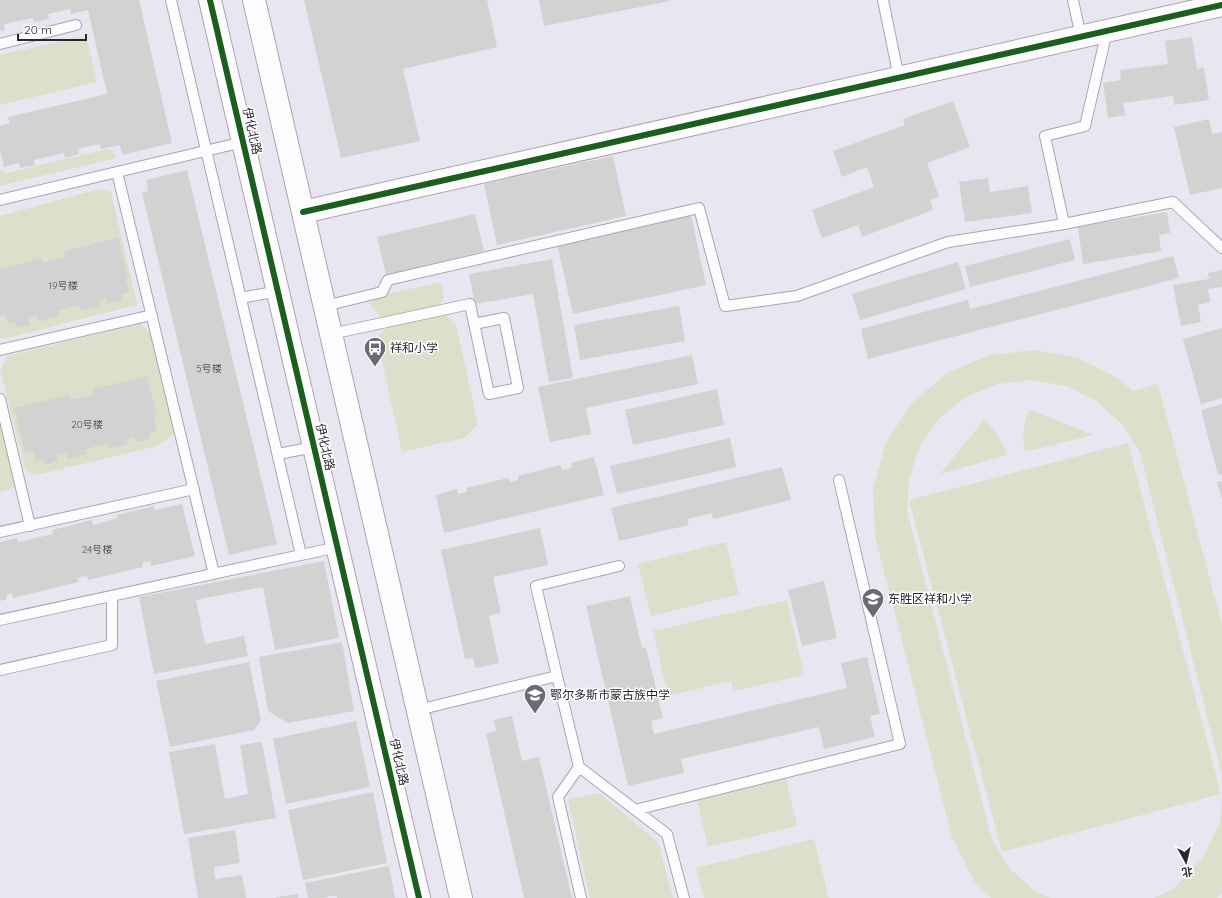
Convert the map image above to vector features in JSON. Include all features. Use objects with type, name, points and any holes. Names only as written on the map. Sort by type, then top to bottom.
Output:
[{"type":"street","name":"伊化北路","points":[[210,0],[419,898]]},
{"type":"street","points":[[254,0],[461,898]]},
{"type":"street","points":[[303,212],[1222,5]]},
{"type":"lane","points":[[171,0],[301,555]]},
{"type":"lane","points":[[883,0],[899,78]]},
{"type":"lane","points":[[1073,0],[1081,37]]},
{"type":"lane","points":[[0,44],[76,25]]},
{"type":"lane","points":[[1064,224],[1045,136],[1085,126],[1108,31]]},
{"type":"lane","points":[[0,200],[243,142]]},
{"type":"lane","points":[[117,172],[214,574]]},
{"type":"lane","points":[[324,306],[382,292],[388,280],[699,208],[725,306],[797,296],[948,242],[1064,224],[1173,202],[1222,248]]},
{"type":"lane","points":[[241,298],[278,291]]},
{"type":"lane","points":[[331,334],[470,304],[474,324],[489,394],[518,388],[504,318],[474,324]]},
{"type":"lane","points":[[0,350],[152,315]]},
{"type":"lane","points":[[0,398],[30,526]]},
{"type":"lane","points":[[278,454],[314,447]]},
{"type":"lane","points":[[634,810],[900,744],[838,480]]},
{"type":"lane","points":[[0,532],[194,489]]},
{"type":"lane","points":[[0,620],[338,547]]},
{"type":"lane","points":[[619,566],[536,586],[579,767],[667,834],[684,898]]},
{"type":"lane","points":[[0,670],[112,645],[112,596]]},
{"type":"lane","points":[[418,710],[557,676]]},
{"type":"lane","points":[[579,767],[558,797],[581,898]]},
{"type":"green space","points":[[80,37],[87,40],[97,82],[0,105],[0,55]]},
{"type":"green space","points":[[108,149],[114,151],[116,158],[0,186],[0,169],[6,173]]},
{"type":"green space","points":[[99,189],[111,192],[137,305],[3,339],[0,338],[0,216]]},
{"type":"green space","points":[[441,282],[444,297],[439,306],[381,318],[370,304],[374,297]]},
{"type":"green space","points":[[444,314],[456,324],[478,424],[464,438],[402,452],[377,338],[387,326]]},
{"type":"green space","points":[[140,324],[152,334],[175,433],[157,446],[36,475],[26,471],[0,370],[7,356]]},
{"type":"green space","points":[[1035,350],[1078,358],[1118,378],[1133,391],[1158,384],[1222,625],[1222,775],[1140,453],[1122,424],[1096,401],[1066,386],[1032,380],[998,384],[966,397],[940,418],[920,445],[909,478],[907,511],[992,840],[1010,869],[1036,892],[1050,898],[991,898],[974,881],[952,837],[875,536],[873,489],[886,443],[911,404],[947,373],[990,355]]},
{"type":"green space","points":[[1029,409],[1093,435],[1025,452],[1024,430],[1025,420]]},
{"type":"green space","points":[[0,419],[16,483],[11,489],[0,492]]},
{"type":"green space","points":[[984,420],[998,436],[1007,455],[940,474]]},
{"type":"green space","points":[[1128,443],[1221,794],[1002,852],[909,500]]},
{"type":"green space","points":[[726,542],[739,594],[651,616],[638,564]]},
{"type":"green space","points":[[787,600],[804,675],[733,691],[731,681],[668,696],[653,631]]},
{"type":"green space","points":[[786,778],[797,826],[708,847],[697,800]]},
{"type":"green space","points":[[599,793],[658,842],[673,898],[590,898],[568,799]]},
{"type":"green space","points":[[1222,796],[1222,893],[1217,898],[1154,898],[1173,889],[1202,859],[1220,822]]},
{"type":"green space","points":[[814,839],[829,898],[704,898],[696,868]]},
{"type":"building","points":[[0,0],[139,0],[172,143],[122,155],[120,145],[101,149],[100,144],[78,149],[79,154],[65,158],[64,153],[34,160],[35,165],[20,168],[19,163],[4,167],[0,150],[0,126],[10,123],[8,117],[107,94],[88,10],[71,14],[70,9],[48,14],[49,19],[34,22],[33,18],[4,24],[5,30],[0,31]]},
{"type":"building","points":[[304,0],[487,0],[497,47],[403,69],[420,141],[341,158]]},
{"type":"building","points":[[539,0],[670,0],[670,1],[544,26]]},
{"type":"building","points":[[1192,37],[1197,69],[1204,68],[1209,100],[1174,105],[1173,96],[1123,103],[1125,115],[1108,118],[1103,83],[1121,80],[1120,70],[1168,64],[1165,41]]},
{"type":"building","points":[[953,101],[970,147],[927,163],[939,197],[930,200],[933,210],[862,237],[858,225],[822,238],[812,210],[874,187],[867,167],[842,177],[833,151],[905,125],[903,119]]},
{"type":"building","points":[[1209,119],[1212,134],[1222,132],[1222,188],[1190,195],[1174,127]]},
{"type":"building","points":[[613,156],[626,216],[497,245],[484,184]]},
{"type":"building","points":[[187,170],[277,544],[229,555],[142,193],[148,191],[146,180]]},
{"type":"building","points":[[988,178],[990,192],[1028,186],[1032,213],[965,222],[959,182]]},
{"type":"building","points":[[1167,212],[1170,233],[1159,235],[1161,251],[1083,264],[1078,227]]},
{"type":"building","points":[[475,214],[484,251],[386,275],[377,237]]},
{"type":"building","points":[[691,215],[706,285],[573,314],[557,244]]},
{"type":"building","points":[[118,237],[128,277],[125,278],[129,292],[121,294],[122,300],[107,304],[106,298],[98,300],[100,306],[80,311],[79,305],[58,311],[59,316],[39,322],[38,316],[28,318],[30,324],[17,328],[15,322],[8,324],[5,314],[0,316],[0,269],[41,258],[42,263],[65,257],[63,252]]},
{"type":"building","points":[[1070,239],[1075,260],[970,287],[965,266]]},
{"type":"building","points":[[1173,256],[1179,278],[868,359],[861,329],[968,300],[970,309]]},
{"type":"building","points":[[552,259],[573,378],[549,382],[533,294],[475,304],[469,274]]},
{"type":"building","points":[[958,262],[966,289],[860,320],[852,294]]},
{"type":"building","points":[[1222,270],[1222,287],[1208,289],[1210,302],[1198,305],[1201,322],[1181,326],[1173,285],[1209,279],[1208,273]]},
{"type":"building","points":[[679,306],[685,341],[580,360],[574,325]]},
{"type":"building","points":[[1222,328],[1222,398],[1201,404],[1183,339]]},
{"type":"building","points":[[692,355],[698,384],[586,408],[591,434],[550,442],[538,387]]},
{"type":"building","points":[[147,376],[157,416],[154,417],[157,431],[149,434],[150,439],[135,442],[134,437],[126,439],[128,444],[108,449],[107,443],[86,449],[87,454],[67,459],[66,453],[56,455],[58,461],[45,465],[43,459],[36,461],[33,451],[25,453],[14,408],[70,395],[71,400],[94,395],[93,389]]},
{"type":"building","points":[[717,389],[724,425],[633,445],[625,410]]},
{"type":"building","points":[[1222,404],[1222,474],[1218,475],[1201,410]]},
{"type":"building","points":[[730,438],[736,467],[617,494],[610,466]]},
{"type":"building","points":[[594,457],[604,495],[444,533],[436,495],[457,489],[458,494],[467,492],[466,488],[508,478],[510,482],[518,480],[518,476],[560,465],[562,470],[572,468],[571,463]]},
{"type":"building","points":[[782,467],[791,500],[713,519],[712,513],[687,519],[689,525],[619,541],[611,508]]},
{"type":"building","points":[[1222,481],[1222,499],[1217,482]]},
{"type":"building","points":[[182,504],[195,556],[151,566],[151,561],[142,563],[143,567],[88,580],[87,576],[77,578],[79,582],[13,598],[12,593],[6,595],[7,599],[0,601],[0,542],[17,538],[18,542],[53,534],[52,530],[92,520],[93,525],[118,518],[117,515],[154,506],[155,510]]},
{"type":"building","points":[[540,528],[548,565],[493,577],[501,613],[489,616],[499,663],[476,668],[473,658],[465,659],[441,550]]},
{"type":"building","points":[[324,561],[339,638],[275,650],[263,587],[196,600],[205,644],[244,636],[248,656],[154,674],[139,597]]},
{"type":"building","points":[[824,581],[837,638],[802,646],[788,590]]},
{"type":"building","points":[[630,596],[642,648],[646,647],[663,718],[651,721],[654,734],[847,688],[841,663],[867,657],[880,714],[870,716],[875,737],[824,749],[819,727],[681,759],[684,773],[628,786],[586,606]]},
{"type":"building","points":[[342,642],[354,711],[288,723],[268,711],[259,657]]},
{"type":"building","points":[[249,662],[261,720],[254,730],[170,747],[156,681]]},
{"type":"building","points":[[512,716],[522,761],[539,757],[572,898],[524,898],[486,734],[496,731],[494,720]]},
{"type":"building","points":[[356,721],[370,787],[286,804],[273,739]]},
{"type":"building","points":[[262,742],[276,818],[184,834],[169,752],[215,744],[225,799],[248,794],[240,745]]},
{"type":"building","points":[[373,792],[387,863],[303,880],[288,810]]},
{"type":"building","points":[[235,830],[240,863],[214,867],[215,879],[242,875],[246,898],[198,898],[188,838]]},
{"type":"building","points":[[389,866],[395,898],[337,898],[337,895],[322,898],[308,898],[305,883]]},
{"type":"building","points":[[298,894],[298,898],[276,898],[276,897]]},
{"type":"cycle path","points":[[210,0],[419,898]]},
{"type":"cycle path","points":[[303,212],[1222,5]]},
{"type":"place","name":"祥和小学","points":[[375,368]]},
{"type":"place","name":"东胜区祥和小学","points":[[873,618]]},
{"type":"place","name":"鄂尔多斯市蒙古族中学","points":[[535,714]]}]
